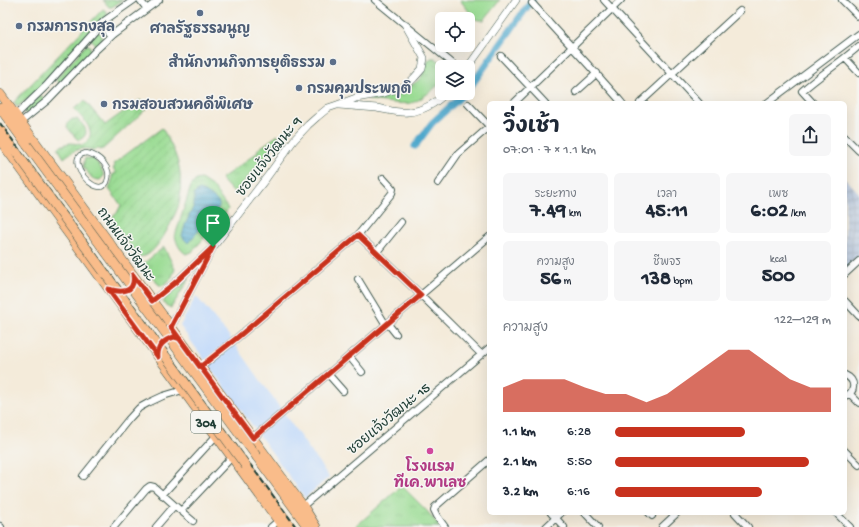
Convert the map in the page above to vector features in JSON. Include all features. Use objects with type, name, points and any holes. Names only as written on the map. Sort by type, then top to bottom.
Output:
[{"type":"main road","name":"ถนนแจ้งวัฒนะ","points":[[0,94],[303,506],[316,527]]},
{"type":"main road","name":"ถนนแจ้งวัฒนะ","points":[[0,108],[308,527]]},
{"type":"main road","name":"304","points":[[0,130],[291,527]]},
{"type":"main road","name":"304","points":[[0,140],[232,457],[278,525]]},
{"type":"main road","points":[[108,289],[117,292],[128,290],[134,281],[133,275]]},
{"type":"main road","points":[[130,318],[152,301]]},
{"type":"main road","points":[[158,357],[161,344],[174,337],[180,339]]},
{"type":"street","points":[[18,118],[101,24],[134,0]]},
{"type":"street","points":[[140,0],[147,9]]},
{"type":"street","points":[[18,118],[48,100],[111,36],[159,0]]},
{"type":"street","points":[[375,0],[449,60]]},
{"type":"street","points":[[473,60],[516,0]]},
{"type":"street","points":[[604,0],[697,101]]},
{"type":"street","points":[[516,101],[621,0]]},
{"type":"street","points":[[842,0],[859,17]]},
{"type":"street","points":[[532,3],[620,101]]},
{"type":"street","points":[[642,101],[740,11]]},
{"type":"street","points":[[101,24],[111,36]]},
{"type":"street","name":"ซอยแจ้งวัฒนะ 9","points":[[171,327],[213,247],[294,140],[328,108],[356,98],[384,93],[406,86],[422,69],[424,58],[405,24]]},
{"type":"street","points":[[770,101],[859,34]]},
{"type":"street","points":[[87,39],[97,49]]},
{"type":"street","points":[[811,101],[802,91],[859,46]]},
{"type":"street","points":[[501,56],[543,101]]},
{"type":"street","points":[[844,58],[859,73]]},
{"type":"street","points":[[576,92],[596,73]]},
{"type":"street","points":[[337,105],[377,108],[407,113],[418,111],[439,100]]},
{"type":"street","points":[[468,104],[487,125]]},
{"type":"street","points":[[438,184],[458,154],[487,129]]},
{"type":"street","points":[[847,139],[859,151]]},
{"type":"street","points":[[86,153],[92,154],[97,156],[104,164],[109,178],[106,185],[102,187],[94,186],[86,180],[78,166],[78,159],[81,155],[86,153]]},
{"type":"street","points":[[200,367],[238,337],[358,235],[392,193],[393,190],[383,178]]},
{"type":"street","points":[[376,253],[402,222]]},
{"type":"street","points":[[358,235],[481,354]]},
{"type":"street","points":[[253,438],[487,239]]},
{"type":"street","name":"ซอยแจ้งวัฒนะ 9","points":[[152,301],[177,281],[213,247]]},
{"type":"street","points":[[847,272],[859,262]]},
{"type":"street","points":[[358,279],[386,324],[396,334]]},
{"type":"street","points":[[847,303],[859,316]]},
{"type":"street","name":"ซอยแจ้งวัฒนะ 15","points":[[303,506],[487,350]]},
{"type":"street","points":[[349,356],[362,372]]},
{"type":"street","points":[[328,374],[343,391]]},
{"type":"street","points":[[847,376],[850,378],[853,384],[853,388],[848,395],[859,403]]},
{"type":"street","points":[[83,476],[139,408],[163,396],[183,390]]},
{"type":"street","points":[[162,495],[216,436]]},
{"type":"street","points":[[847,453],[859,465]]},
{"type":"street","points":[[181,511],[232,457]]},
{"type":"street","points":[[445,527],[437,516],[434,510],[435,507],[487,462]]},
{"type":"street","points":[[114,527],[150,486],[154,487],[193,521]]},
{"type":"street","points":[[156,527],[174,506]]},
{"type":"street","points":[[552,515],[564,527]]},
{"type":"street","points":[[546,527],[559,515]]},
{"type":"street","points":[[587,515],[598,527]]},
{"type":"street","points":[[662,527],[675,515]]},
{"type":"street","points":[[737,515],[748,527]]},
{"type":"street","points":[[838,515],[850,527]]},
{"type":"shaded area","points":[[847,180],[859,193],[859,256],[847,267]]},
{"type":"shaded area","points":[[196,296],[230,337],[329,477],[305,498],[180,326]]},
{"type":"green space","points":[[103,0],[123,0],[112,7],[109,7]]},
{"type":"green space","points":[[460,0],[500,0],[484,20],[475,19],[475,12],[469,12]]},
{"type":"green space","points":[[103,9],[107,12],[107,16],[34,94],[17,107],[14,102]]},
{"type":"green space","points":[[99,32],[102,38],[96,46],[91,39],[96,33]]},
{"type":"green space","points":[[86,45],[89,45],[91,50],[60,84],[56,79]]},
{"type":"green space","points":[[435,58],[438,60],[435,60],[435,88],[423,97],[411,103],[368,100],[414,84],[421,77],[428,60]]},
{"type":"green space","points":[[39,96],[44,98],[44,101],[28,114],[25,113],[24,110]]},
{"type":"green space","points":[[140,100],[147,108],[103,149],[78,150],[64,158],[58,148],[69,143],[82,145],[90,136],[88,127],[74,109],[85,101],[105,125]]},
{"type":"green space","points":[[73,119],[77,119],[86,130],[83,138],[79,140],[67,127],[69,122]]},
{"type":"green space","points":[[162,128],[170,142],[178,162],[180,201],[168,228],[157,246],[151,253],[144,256],[138,256],[110,219],[117,213],[121,205],[109,189],[112,181],[112,175],[116,173],[113,168],[115,167],[113,164]]},
{"type":"green space","points":[[288,130],[234,193],[221,179],[258,152],[257,150],[278,135],[279,137]]},
{"type":"green space","points":[[85,158],[94,159],[101,168],[104,176],[100,180],[93,179],[83,167]]},
{"type":"green space","points":[[201,179],[213,187],[228,209],[192,252],[186,254],[179,246],[175,236],[191,186],[196,180]]},
{"type":"green space","points":[[164,247],[175,269],[171,279],[162,286],[158,284],[143,264]]},
{"type":"green space","points":[[189,279],[171,308],[164,304],[165,298]]},
{"type":"green space","points":[[402,486],[427,511],[440,527],[355,527]]},
{"type":"water","points":[[199,190],[207,193],[215,199],[219,203],[219,207],[188,243],[182,236],[194,205],[194,194]]},
{"type":"waterway","points":[[475,80],[532,0]]},
{"type":"waterway","points":[[415,146],[432,123],[457,100]]},
{"type":"railway","points":[[0,123],[296,527]]},
{"type":"place","name":"ศาลรัฐธรรมนูญ","points":[[200,13]]},
{"type":"place","name":"กรมการกงสุล","points":[[19,26]]},
{"type":"place","name":"สำนักงานกิจการยุติธรรม","points":[[333,62]]},
{"type":"place","name":"กรมคุมประพฤติ","points":[[299,88]]},
{"type":"place","name":"กรมสอบสวนคดีพิเศษ","points":[[104,104]]},
{"type":"place","name":"โรงแรม ทีเค.พาเลซ","points":[[430,451]]},
{"type":"route","points":[[213,247],[171,327],[200,367],[204,365],[238,337],[358,235],[421,295],[253,438],[180,339],[174,337],[169,338],[161,344],[158,357],[108,289],[117,292],[128,290],[134,281],[133,275],[152,301],[177,281],[213,247]]}]
